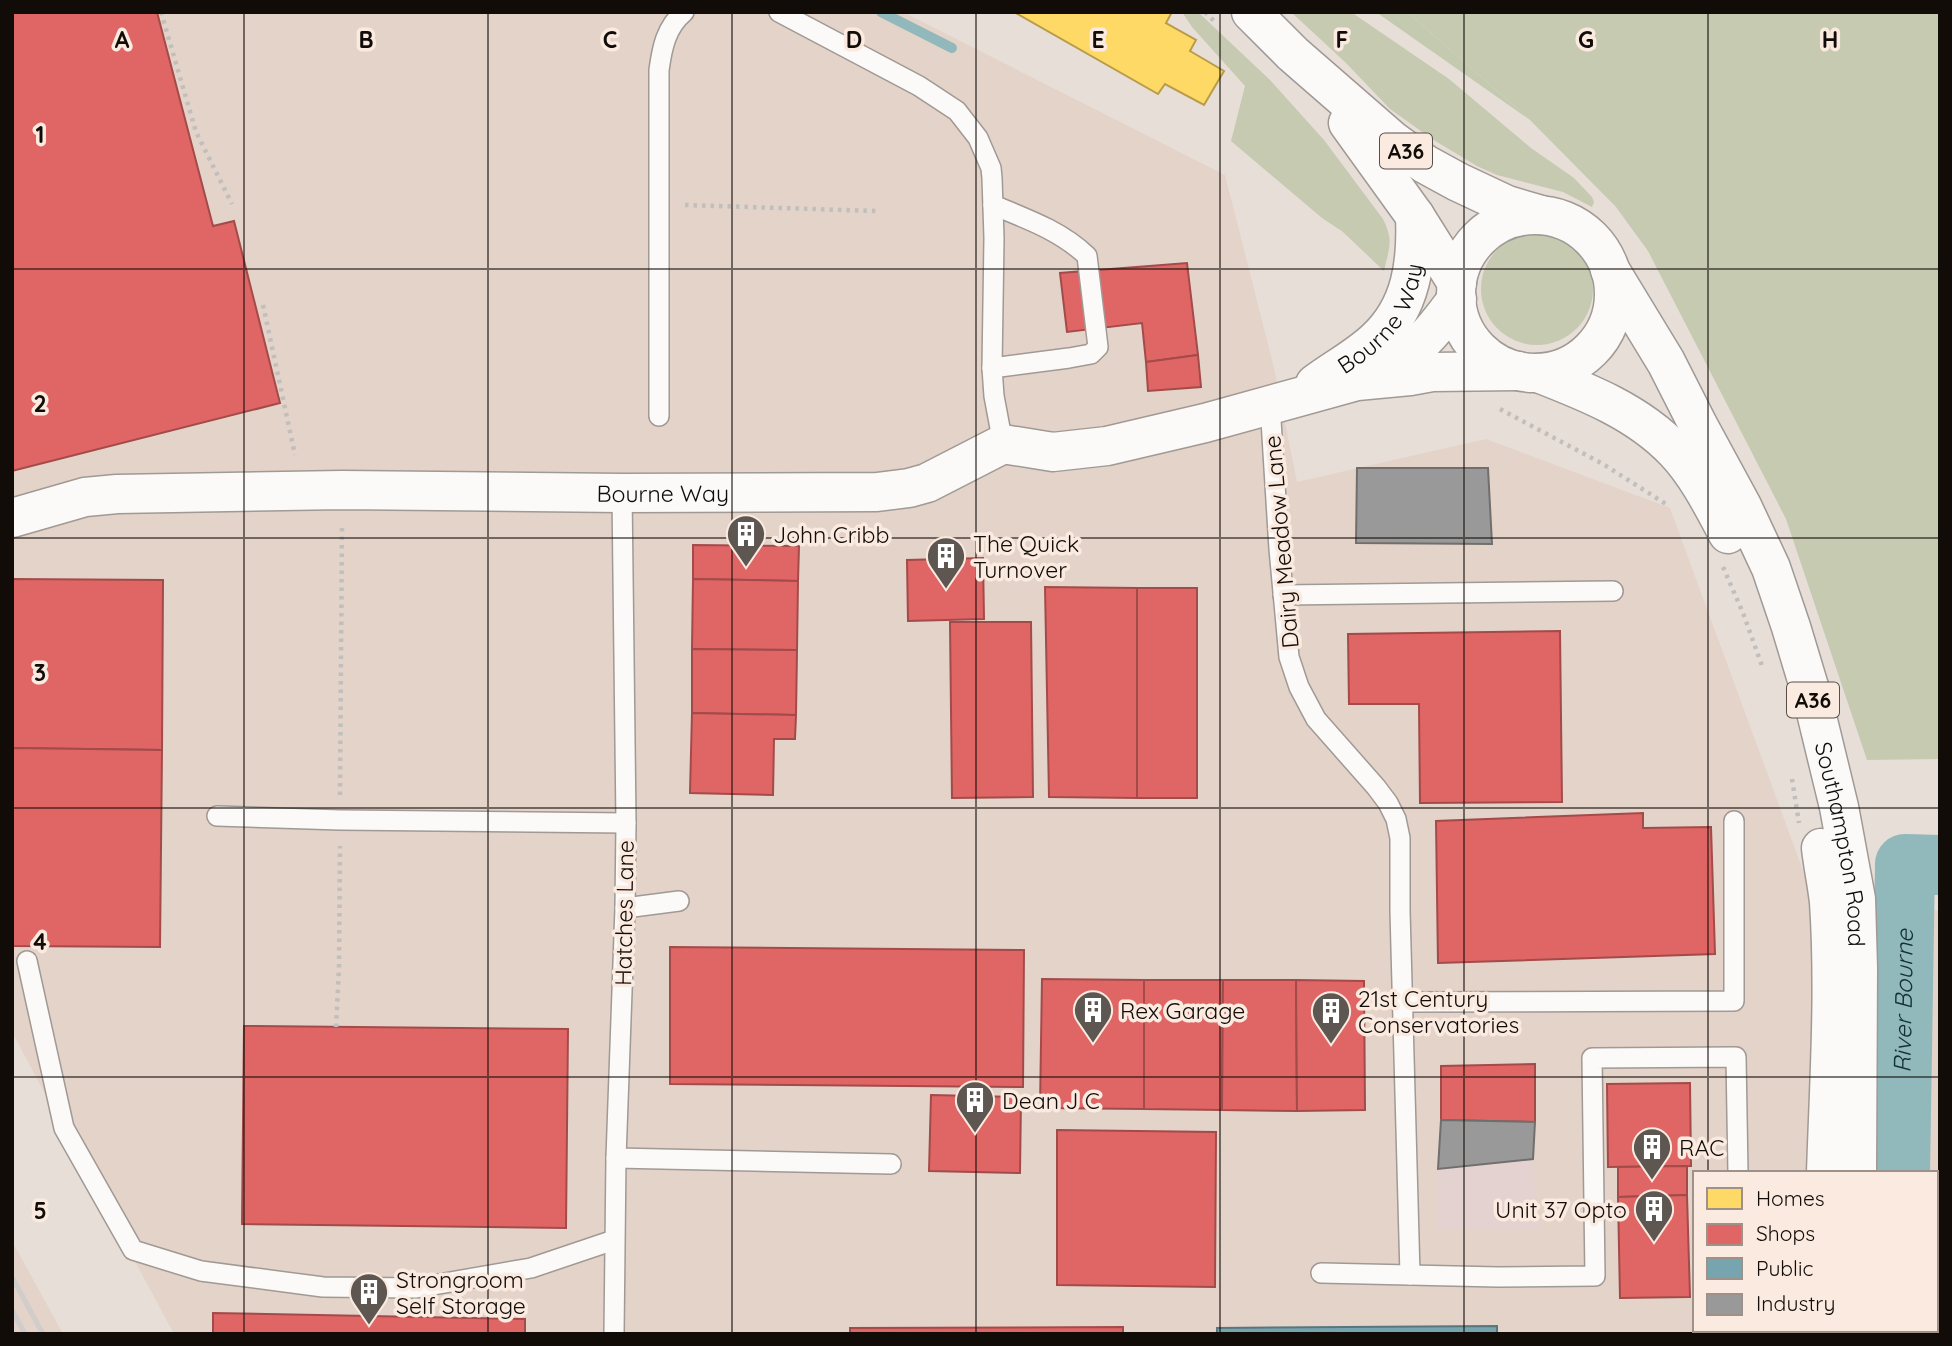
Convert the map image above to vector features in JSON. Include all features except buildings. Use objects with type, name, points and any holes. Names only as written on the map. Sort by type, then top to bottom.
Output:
[{"type":"main road","name":"A36","points":[[1238,22],[1293,54],[1393,142],[1425,164],[1458,183],[1507,205],[1541,215]]},
{"type":"main road","name":"A36","points":[[1293,54],[1375,159],[1415,216],[1457,291]]},
{"type":"main road","points":[[1541,215],[1559,219],[1591,238],[1610,270],[1614,290],[1612,311],[1605,331],[1594,347],[1578,361],[1559,370],[1528,372],[1502,366],[1487,357],[1475,345],[1462,324],[1457,291],[1462,264],[1472,247],[1486,233],[1521,216],[1541,215]]},
{"type":"main road","name":"Bourne Way","points":[[1285,400],[1378,338],[1394,317],[1406,296],[1413,272],[1415,216]]},
{"type":"main road","name":"Southampton Road","points":[[1610,270],[1666,362],[1748,518],[1771,568],[1813,700],[1839,807],[1856,899],[1857,1171]]},
{"type":"main road","name":"Bourne Way","points":[[1357,381],[1414,349],[1427,337],[1457,291]]},
{"type":"main road","name":"Bourne Way","points":[[12,518],[85,497],[117,494],[342,490],[877,492],[927,483],[1003,444],[1053,452],[1107,446],[1205,423],[1357,381],[1432,372],[1528,372]]},
{"type":"main road","name":"Southampton Road","points":[[1528,372],[1580,390],[1626,412],[1674,449],[1690,468],[1726,531],[1748,576],[1769,630],[1795,714],[1815,813],[1828,900],[1831,968],[1826,1171]]},
{"type":"lane","points":[[659,416],[659,70],[668,33],[684,12]]},
{"type":"lane","points":[[779,12],[919,86],[957,111],[978,138],[990,168],[993,205],[992,368],[1003,444]]},
{"type":"lane","points":[[992,368],[1091,354],[1098,347],[1087,257],[1077,246],[1057,233],[993,205]]},
{"type":"lane","name":"Dairy Meadow Lane","points":[[1285,400],[1283,595],[1289,657],[1299,687],[1316,719],[1388,803],[1396,819],[1400,838],[1410,1275]]},
{"type":"lane","name":"Hatches Lane","points":[[614,1334],[614,1240],[626,823],[622,493]]},
{"type":"lane","points":[[1283,595],[1613,591]]},
{"type":"lane","points":[[217,816],[626,823]]},
{"type":"lane","points":[[1402,1002],[1734,1000],[1734,821]]},
{"type":"lane","points":[[625,908],[679,901]]},
{"type":"lane","points":[[27,961],[64,1128],[133,1250],[201,1271],[323,1287],[416,1288],[531,1268],[614,1240]]},
{"type":"lane","points":[[1321,1273],[1595,1276],[1592,1058],[1736,1057],[1738,1171]]},
{"type":"lane","points":[[616,1158],[891,1164]]},
{"type":"path","points":[[161,12],[195,132],[232,204]]},
{"type":"path","points":[[1205,12],[1238,22]]},
{"type":"path","points":[[660,204],[876,211]]},
{"type":"path","points":[[263,305],[303,492]]},
{"type":"path","points":[[1490,404],[1602,464],[1672,508]]},
{"type":"path","points":[[336,1027],[339,968],[342,490]]},
{"type":"path","points":[[1720,560],[1743,612],[1764,672]]},
{"type":"path","points":[[1792,777],[1801,834]]},
{"type":"shaded area","points":[[12,12],[903,12],[1225,175],[1274,368],[1297,482],[1486,439],[1670,508],[1820,917],[1940,910],[1940,1334],[174,1334],[12,1032]]},
{"type":"shaded area","points":[[1498,1158],[1533,1159],[1539,1229],[1436,1229],[1438,1169]]},
{"type":"shaded area","points":[[12,1241],[63,1334],[12,1334]]},
{"type":"green space","points":[[1182,12],[1198,12],[1270,80],[1324,140],[1383,219],[1389,239],[1384,271],[1343,232],[1322,218],[1231,141],[1245,86],[1192,27]]},
{"type":"green space","points":[[1291,12],[1351,12],[1449,79],[1531,148],[1574,178],[1592,197],[1592,207],[1563,192],[1497,175],[1432,139],[1390,109]]},
{"type":"green space","points":[[1376,12],[1407,12],[1530,120]]},
{"type":"green space","points":[[1407,12],[1940,12],[1940,759],[1867,760],[1786,519],[1648,251],[1616,207],[1530,120]]},
{"type":"green space","points":[[1537,233],[1558,238],[1576,250],[1588,268],[1593,289],[1588,310],[1576,328],[1558,340],[1537,345],[1516,340],[1498,328],[1486,310],[1481,289],[1486,268],[1498,250],[1516,238]]},
{"type":"waterway","points":[[881,12],[952,48]]},
{"type":"waterway","name":"River Bourne","points":[[1900,1171],[1905,864],[1940,865]]},
{"type":"railway","points":[[12,1277],[43,1334]]},
{"type":"railway","points":[[12,1310],[25,1334]]},
{"type":"place","name":"John Cribb","points":[[746,568]]},
{"type":"place","name":"The Quick Turnover","points":[[946,590]]},
{"type":"place","name":"Rex Garage","points":[[1093,1044]]},
{"type":"place","name":"21st Century Conservatories","points":[[1331,1045]]},
{"type":"place","name":"Dean J C","points":[[975,1134]]},
{"type":"place","name":"RAC","points":[[1652,1181]]},
{"type":"place","name":"Unit 37 Opto","points":[[1654,1243]]},
{"type":"place","name":"Strongroom Self Storage","points":[[369,1326]]}]
